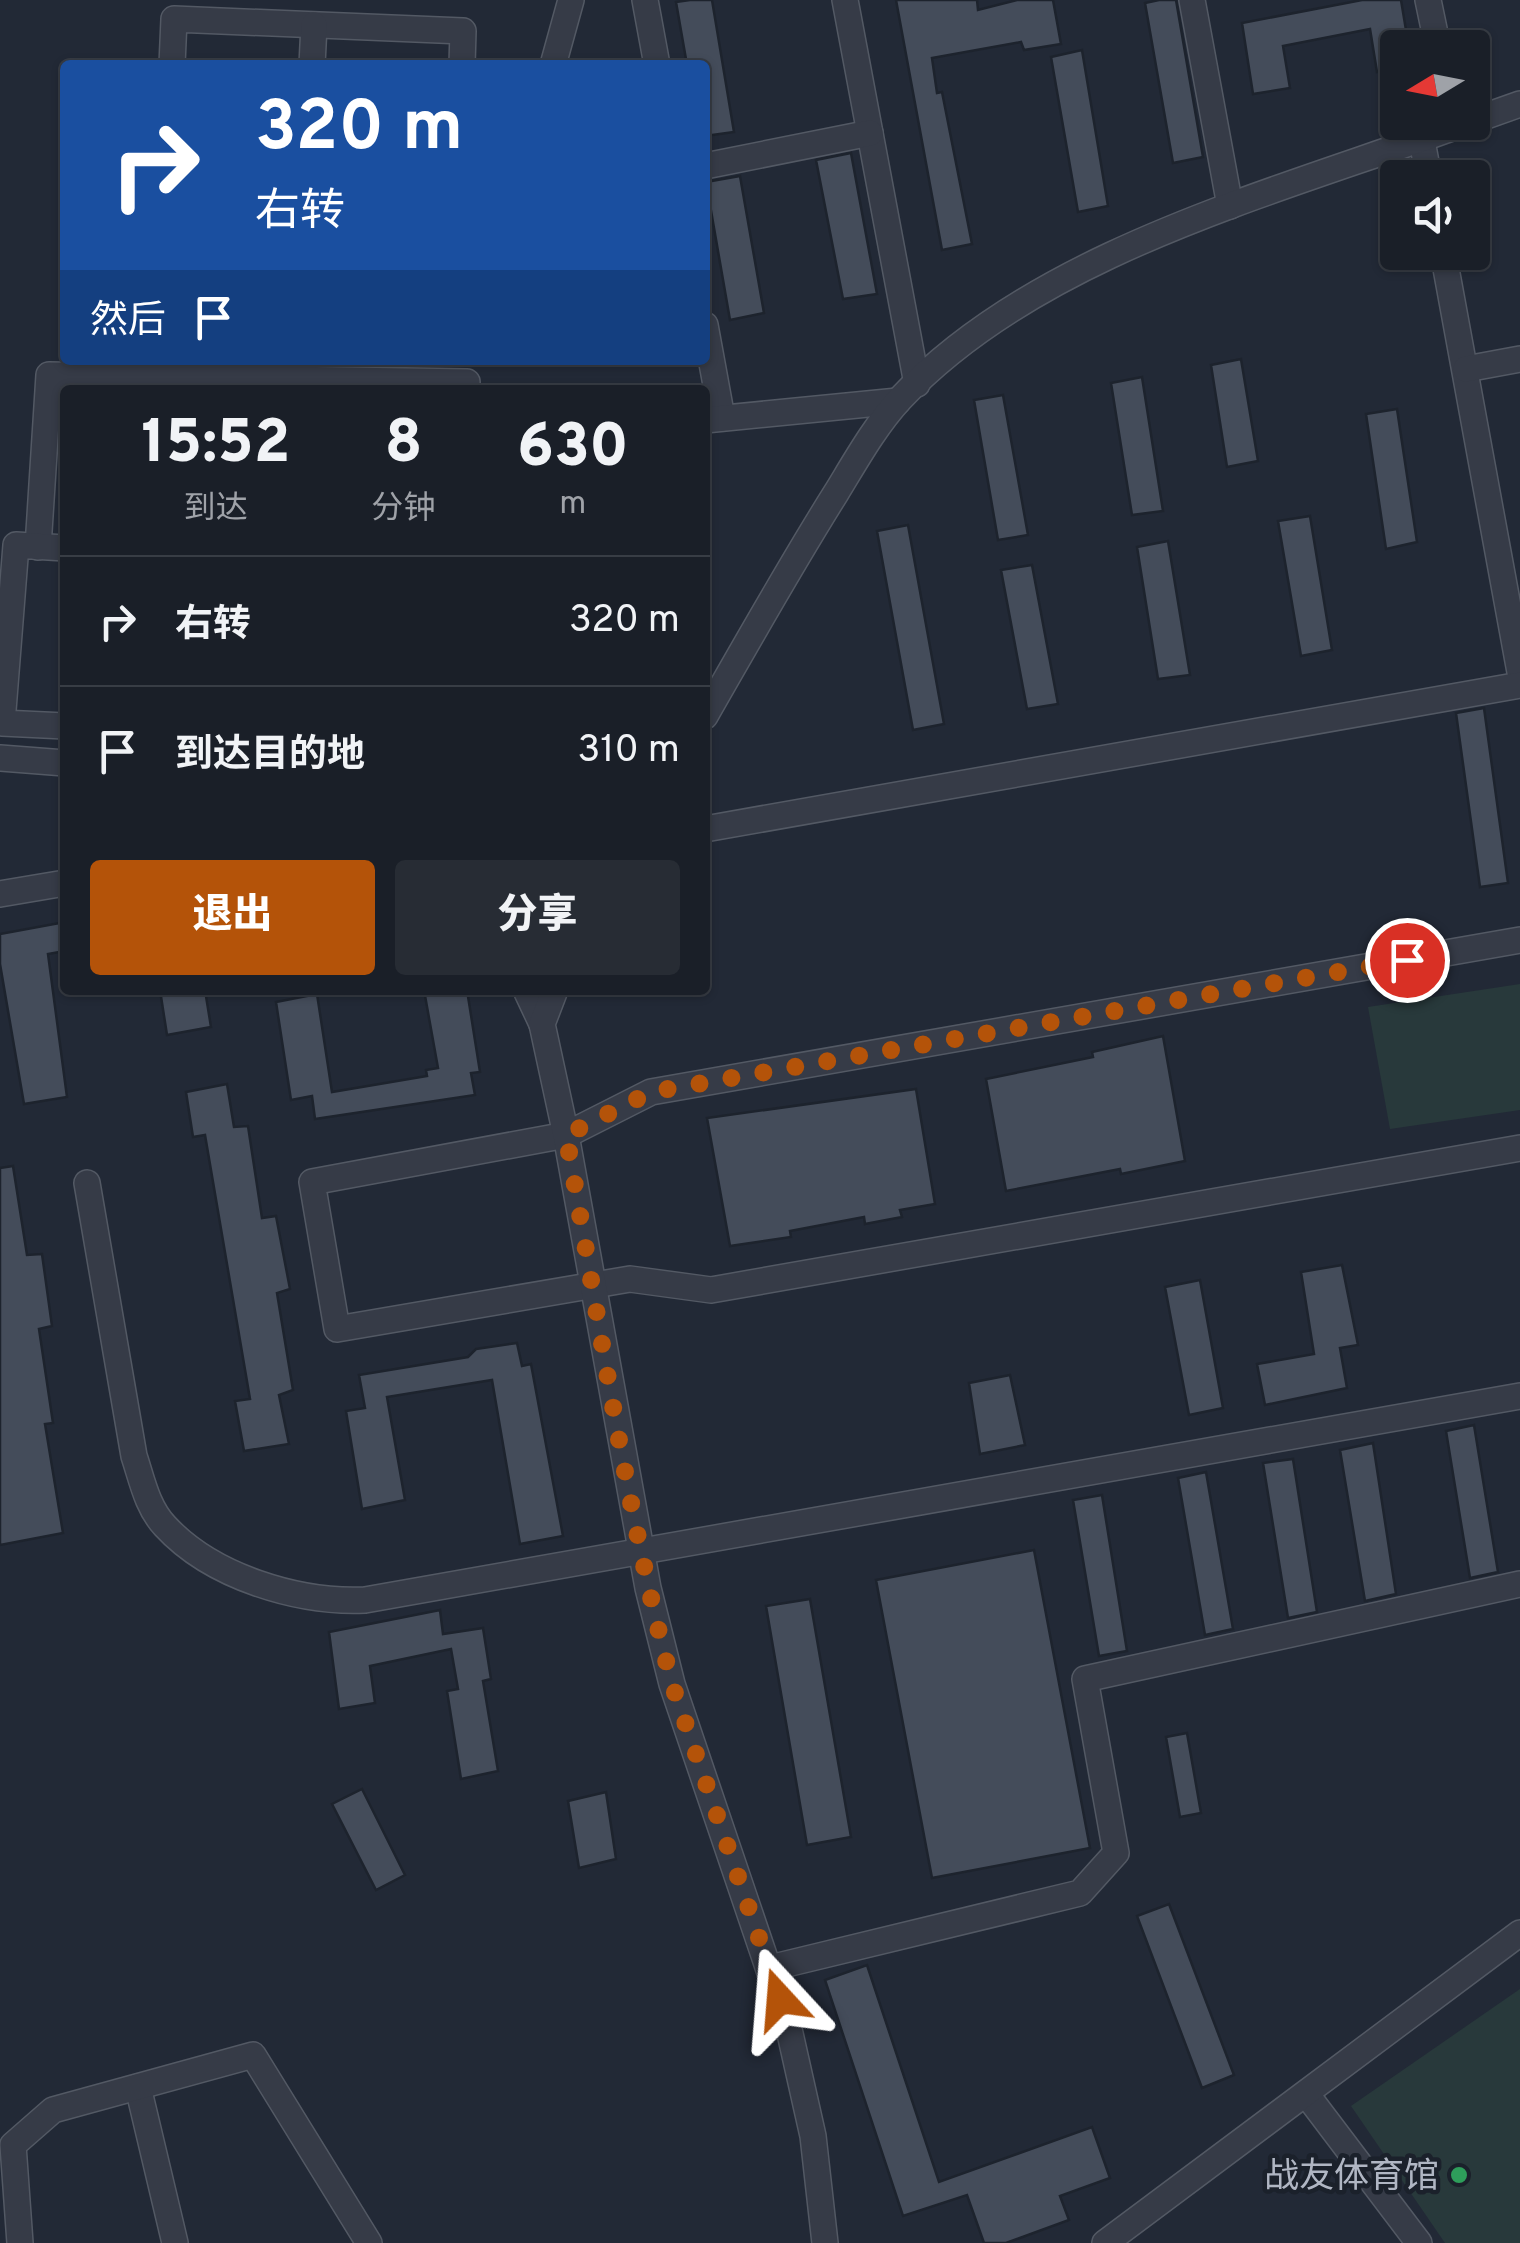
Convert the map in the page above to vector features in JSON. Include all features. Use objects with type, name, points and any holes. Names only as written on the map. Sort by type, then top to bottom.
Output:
[{"type":"street","points":[[554,60],[571,0]]},
{"type":"street","points":[[645,0],[656,60]]},
{"type":"street","points":[[845,0],[870,134],[908,392]]},
{"type":"street","points":[[1192,0],[1230,206]]},
{"type":"street","points":[[1428,0],[1434,30]]},
{"type":"street","points":[[172,60],[174,19],[463,31],[462,60]]},
{"type":"street","points":[[312,60],[314,25]]},
{"type":"street","points":[[1490,114],[1520,104]]},
{"type":"street","points":[[710,165],[870,134]]},
{"type":"street","points":[[710,707],[824,512],[908,392],[982,330],[1078,271],[1230,206],[1422,141],[1426,160]]},
{"type":"street","points":[[1447,270],[1520,672]]},
{"type":"street","points":[[1466,368],[1520,359]]},
{"type":"street","points":[[709,365],[714,419],[908,392]]},
{"type":"street","points":[[38,547],[49,375],[156,369],[186,384],[296,370],[454,378]]},
{"type":"street","points":[[60,548],[16,545],[2,722],[60,726]]},
{"type":"street","points":[[710,827],[1520,685]]},
{"type":"street","points":[[0,758],[60,762]]},
{"type":"street","points":[[0,894],[60,884]]},
{"type":"street","points":[[1520,940],[651,1092],[566,1135],[312,1182],[337,1329],[630,1279],[711,1290],[1520,1148]]},
{"type":"street","points":[[528,995],[542,1024],[566,1135],[641,1552],[672,1684],[770,1968],[803,2087],[813,2136],[825,2243]]},
{"type":"street","points":[[542,1024],[552,995]]},
{"type":"street","points":[[87,1183],[134,1456],[148,1499],[164,1525],[227,1569],[289,1592],[337,1601],[365,1600],[1520,1396]]},
{"type":"street","points":[[770,1968],[1080,1892],[1116,1853],[1085,1679],[1520,1584]]},
{"type":"street","points":[[1104,2243],[1520,1933]]},
{"type":"street","points":[[20,2243],[13,2145],[54,2110],[253,2055],[369,2243]]},
{"type":"street","points":[[138,2087],[176,2243]]},
{"type":"street","points":[[1307,2095],[1418,2243]]},
{"type":"shaded area","points":[[1520,984],[1520,1110],[1390,1129],[1368,1007]]},
{"type":"shaded area","name":"战友体育馆","points":[[1520,1989],[1520,2243],[1445,2243],[1351,2106]]},
{"type":"building","points":[[712,0],[734,132],[710,135],[710,60],[686,60],[676,2]]},
{"type":"building","points":[[896,0],[977,0],[978,10],[1017,0],[1053,0],[1061,44],[1024,50],[1021,42],[932,58],[972,244],[942,250]]},
{"type":"building","points":[[1176,0],[1203,157],[1173,163],[1145,3]]},
{"type":"building","points":[[1362,0],[1401,0],[1406,30],[1380,30],[1377,72],[1370,29],[1283,46],[1290,88],[1253,94],[1242,23]]},
{"type":"building","points":[[1082,50],[1108,206],[1078,212],[1051,57]]},
{"type":"building","points":[[851,153],[877,294],[843,299],[816,160]]},
{"type":"building","points":[[740,176],[764,313],[730,320],[710,205],[710,181]]},
{"type":"building","points":[[1241,359],[1258,461],[1227,467],[1211,365]]},
{"type":"building","points":[[1142,377],[1163,511],[1132,515],[1111,383]]},
{"type":"building","points":[[1003,395],[1028,535],[998,540],[974,400]]},
{"type":"building","points":[[1397,409],[1417,542],[1386,549],[1366,414]]},
{"type":"building","points":[[1310,516],[1332,650],[1301,656],[1278,521]]},
{"type":"building","points":[[908,525],[944,724],[913,730],[877,531]]},
{"type":"building","points":[[1168,541],[1190,675],[1158,679],[1137,547]]},
{"type":"building","points":[[1032,565],[1058,704],[1027,709],[1001,570]]},
{"type":"building","points":[[1484,708],[1508,883],[1480,887],[1456,713]]},
{"type":"building","points":[[60,923],[60,952],[48,954],[67,1097],[24,1104],[0,964],[0,934]]},
{"type":"building","points":[[161,995],[206,995],[211,1027],[167,1035]]},
{"type":"building","points":[[317,995],[332,1092],[427,1076],[426,1070],[438,1068],[425,995],[468,995],[480,1072],[471,1073],[475,1095],[315,1119],[312,1096],[291,1100],[276,1002]]},
{"type":"building","points":[[1163,1036],[1185,1161],[1006,1191],[986,1079],[1093,1057],[1092,1052]]},
{"type":"building","points":[[227,1084],[234,1127],[248,1126],[262,1218],[276,1216],[290,1289],[277,1293],[293,1390],[279,1395],[289,1444],[244,1451],[235,1401],[250,1399],[205,1135],[193,1137],[186,1092]]},
{"type":"building","points":[[916,1089],[935,1204],[900,1210],[902,1217],[865,1224],[864,1217],[790,1231],[791,1237],[730,1246],[707,1118]]},
{"type":"building","points":[[13,1166],[27,1255],[42,1254],[52,1326],[39,1329],[53,1423],[45,1424],[63,1533],[0,1545],[0,1168]]},
{"type":"building","points":[[1342,1265],[1358,1345],[1340,1348],[1347,1388],[1265,1405],[1257,1364],[1314,1354],[1301,1272]]},
{"type":"building","points":[[1200,1280],[1223,1408],[1189,1415],[1165,1287]]},
{"type":"building","points":[[517,1343],[522,1366],[531,1364],[563,1536],[520,1544],[492,1380],[387,1397],[405,1500],[362,1509],[346,1411],[365,1408],[359,1375],[468,1357],[476,1349]]},
{"type":"building","points":[[1010,1375],[1025,1445],[980,1454],[969,1383]]},
{"type":"building","points":[[1474,1425],[1498,1572],[1470,1578],[1446,1431]]},
{"type":"building","points":[[1373,1443],[1396,1594],[1365,1601],[1340,1450]]},
{"type":"building","points":[[1293,1459],[1317,1612],[1288,1618],[1263,1463]]},
{"type":"building","points":[[1206,1472],[1233,1629],[1205,1635],[1178,1478]]},
{"type":"building","points":[[1102,1495],[1127,1651],[1099,1656],[1073,1500]]},
{"type":"building","points":[[1034,1550],[1090,1848],[932,1878],[876,1580]]},
{"type":"building","points":[[810,1599],[851,1837],[807,1845],[766,1606]]},
{"type":"building","points":[[440,1610],[443,1634],[483,1628],[491,1679],[483,1681],[498,1771],[461,1779],[447,1691],[458,1689],[451,1649],[370,1666],[375,1703],[339,1709],[329,1632]]},
{"type":"building","points":[[1187,1733],[1201,1813],[1180,1817],[1166,1737]]},
{"type":"building","points":[[362,1789],[405,1875],[376,1890],[332,1804]]},
{"type":"building","points":[[606,1792],[616,1859],[579,1868],[568,1801]]},
{"type":"building","points":[[1169,1904],[1234,2075],[1202,2088],[1137,1916]]},
{"type":"building","points":[[867,1965],[939,2182],[1092,2127],[1110,2178],[1060,2196],[1069,2220],[1006,2243],[984,2243],[967,2195],[903,2216],[825,1980]]},
{"type":"place","name":"战友体育馆","points":[[1459,2175]]},
{"type":"route","points":[[780,1999],[672,1684],[660,1638],[566,1135],[651,1092],[1407,960]]}]
